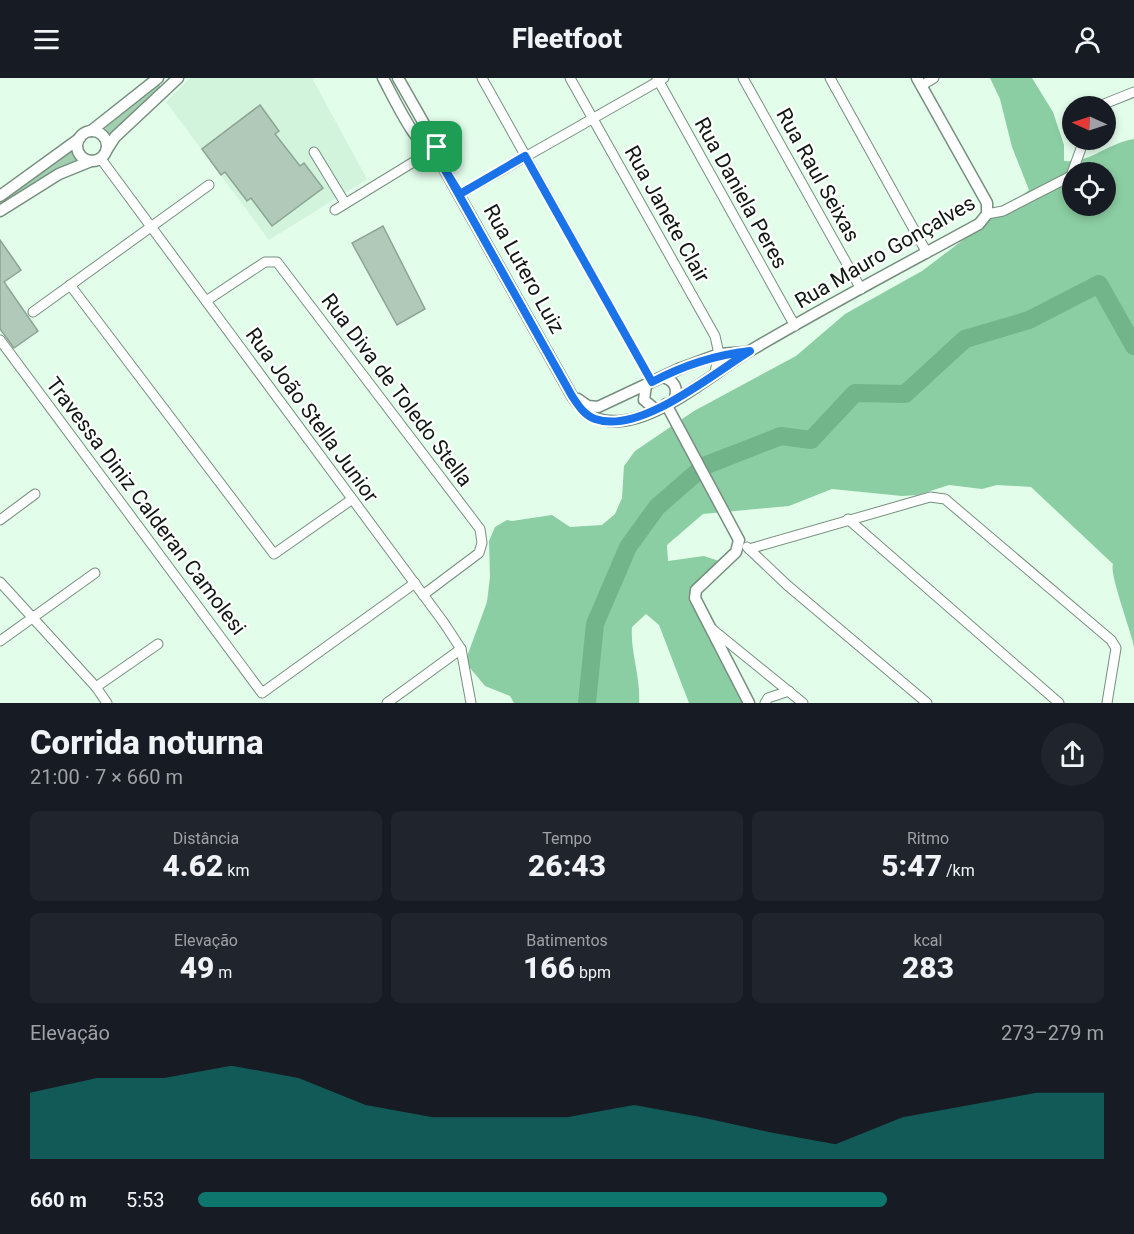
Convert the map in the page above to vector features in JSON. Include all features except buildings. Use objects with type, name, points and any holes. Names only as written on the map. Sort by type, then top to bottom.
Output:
[{"type":"street","points":[[0,196],[91,132],[158,78]]},
{"type":"street","points":[[0,211],[58,174],[99,157],[115,137],[178,78]]},
{"type":"street","name":"Rua Lutero Luiz","points":[[383,78],[402,114],[432,150],[460,194],[582,411],[592,419],[622,421],[665,404]]},
{"type":"street","name":"Rua Lutero Luiz","points":[[398,78],[432,150]]},
{"type":"street","points":[[482,78],[653,381]]},
{"type":"street","name":"Rua Janete Clair","points":[[570,78],[715,336],[718,354],[715,372]]},
{"type":"street","name":"Rua Raul Seixas","points":[[743,78],[861,289]]},
{"type":"street","points":[[830,78],[927,253]]},
{"type":"street","points":[[934,78],[919,82],[987,203],[987,214]]},
{"type":"street","points":[[460,194],[660,79]]},
{"type":"street","name":"Rua Daniela Peres","points":[[660,79],[795,326]]},
{"type":"street","points":[[1116,99],[1134,92]]},
{"type":"street","points":[[91,132],[103,136],[99,157]]},
{"type":"street","points":[[80,138],[79,152],[99,157]]},
{"type":"street","points":[[335,210],[432,150]]},
{"type":"street","name":"Rua Mauro Gonçalves","points":[[665,404],[750,351],[979,224],[987,214],[1003,211],[1071,176],[1080,150]]},
{"type":"street","points":[[314,152],[345,203]]},
{"type":"street","name":"Rua João Stella Junior","points":[[99,157],[351,500],[415,583],[461,649],[471,703]]},
{"type":"street","points":[[33,312],[209,184]]},
{"type":"street","name":"Rua Diva de Toledo Stella","points":[[206,301],[265,262],[277,262],[480,529],[482,543],[479,554],[423,596]]},
{"type":"street","points":[[70,285],[274,554],[351,500]]},
{"type":"street","name":"Travessa Diniz Calderan Camolesi","points":[[0,340],[262,693],[415,583]]},
{"type":"street","points":[[572,396],[588,406],[598,407],[718,354],[750,351]]},
{"type":"street","points":[[653,381],[670,379],[675,384],[677,393],[665,404]]},
{"type":"street","points":[[653,381],[644,400],[665,404],[739,540],[795,592],[927,703]]},
{"type":"street","points":[[0,520],[35,494]]},
{"type":"street","points":[[749,549],[930,497],[945,499],[1111,640],[1116,648],[1107,703]]},
{"type":"street","points":[[848,519],[1059,703]]},
{"type":"street","points":[[739,540],[736,552],[696,590],[695,598],[749,703]]},
{"type":"street","points":[[0,641],[95,573]]},
{"type":"street","points":[[0,582],[96,687],[107,703]]},
{"type":"street","points":[[711,629],[803,703]]},
{"type":"street","points":[[96,687],[158,644]]},
{"type":"street","points":[[387,703],[461,649]]},
{"type":"street","points":[[765,703],[768,698],[789,691]]},
{"type":"shaded area","points":[[190,78],[312,78],[367,179],[269,240],[166,102]]},
{"type":"shaded area","points":[[159,84],[161,87],[110,135],[105,128]]},
{"type":"shaded area","points":[[75,148],[79,160],[0,206],[0,202]]},
{"type":"green space","points":[[990,78],[1032,78],[1053,112],[1062,139],[1064,161],[1083,159],[1104,150],[1116,150],[1116,145],[1134,139],[1134,647],[1114,579],[1113,564],[1031,487],[997,485],[982,489],[949,485],[918,495],[902,496],[832,489],[789,506],[703,514],[667,545],[668,561],[704,556],[719,561],[703,588],[698,604],[747,703],[689,703],[659,625],[646,614],[632,627],[639,703],[514,703],[510,696],[485,686],[465,662],[487,602],[490,577],[489,541],[495,527],[507,520],[552,515],[570,527],[602,525],[615,514],[622,498],[624,466],[635,451],[694,411],[796,356],[845,314],[922,271],[1029,190],[1012,147],[1000,99]]},
{"type":"waterway","points":[[587,703],[595,624],[628,547],[657,507],[704,466],[781,436],[811,440],[855,393],[905,394],[965,339],[1029,320],[1099,284],[1134,346]]},
{"type":"route","points":[[437,147],[428,152],[441,163],[460,194],[525,156],[652,382],[718,354],[750,351],[666,405],[622,421],[592,419],[582,411],[572,396],[441,163],[437,147]]}]
